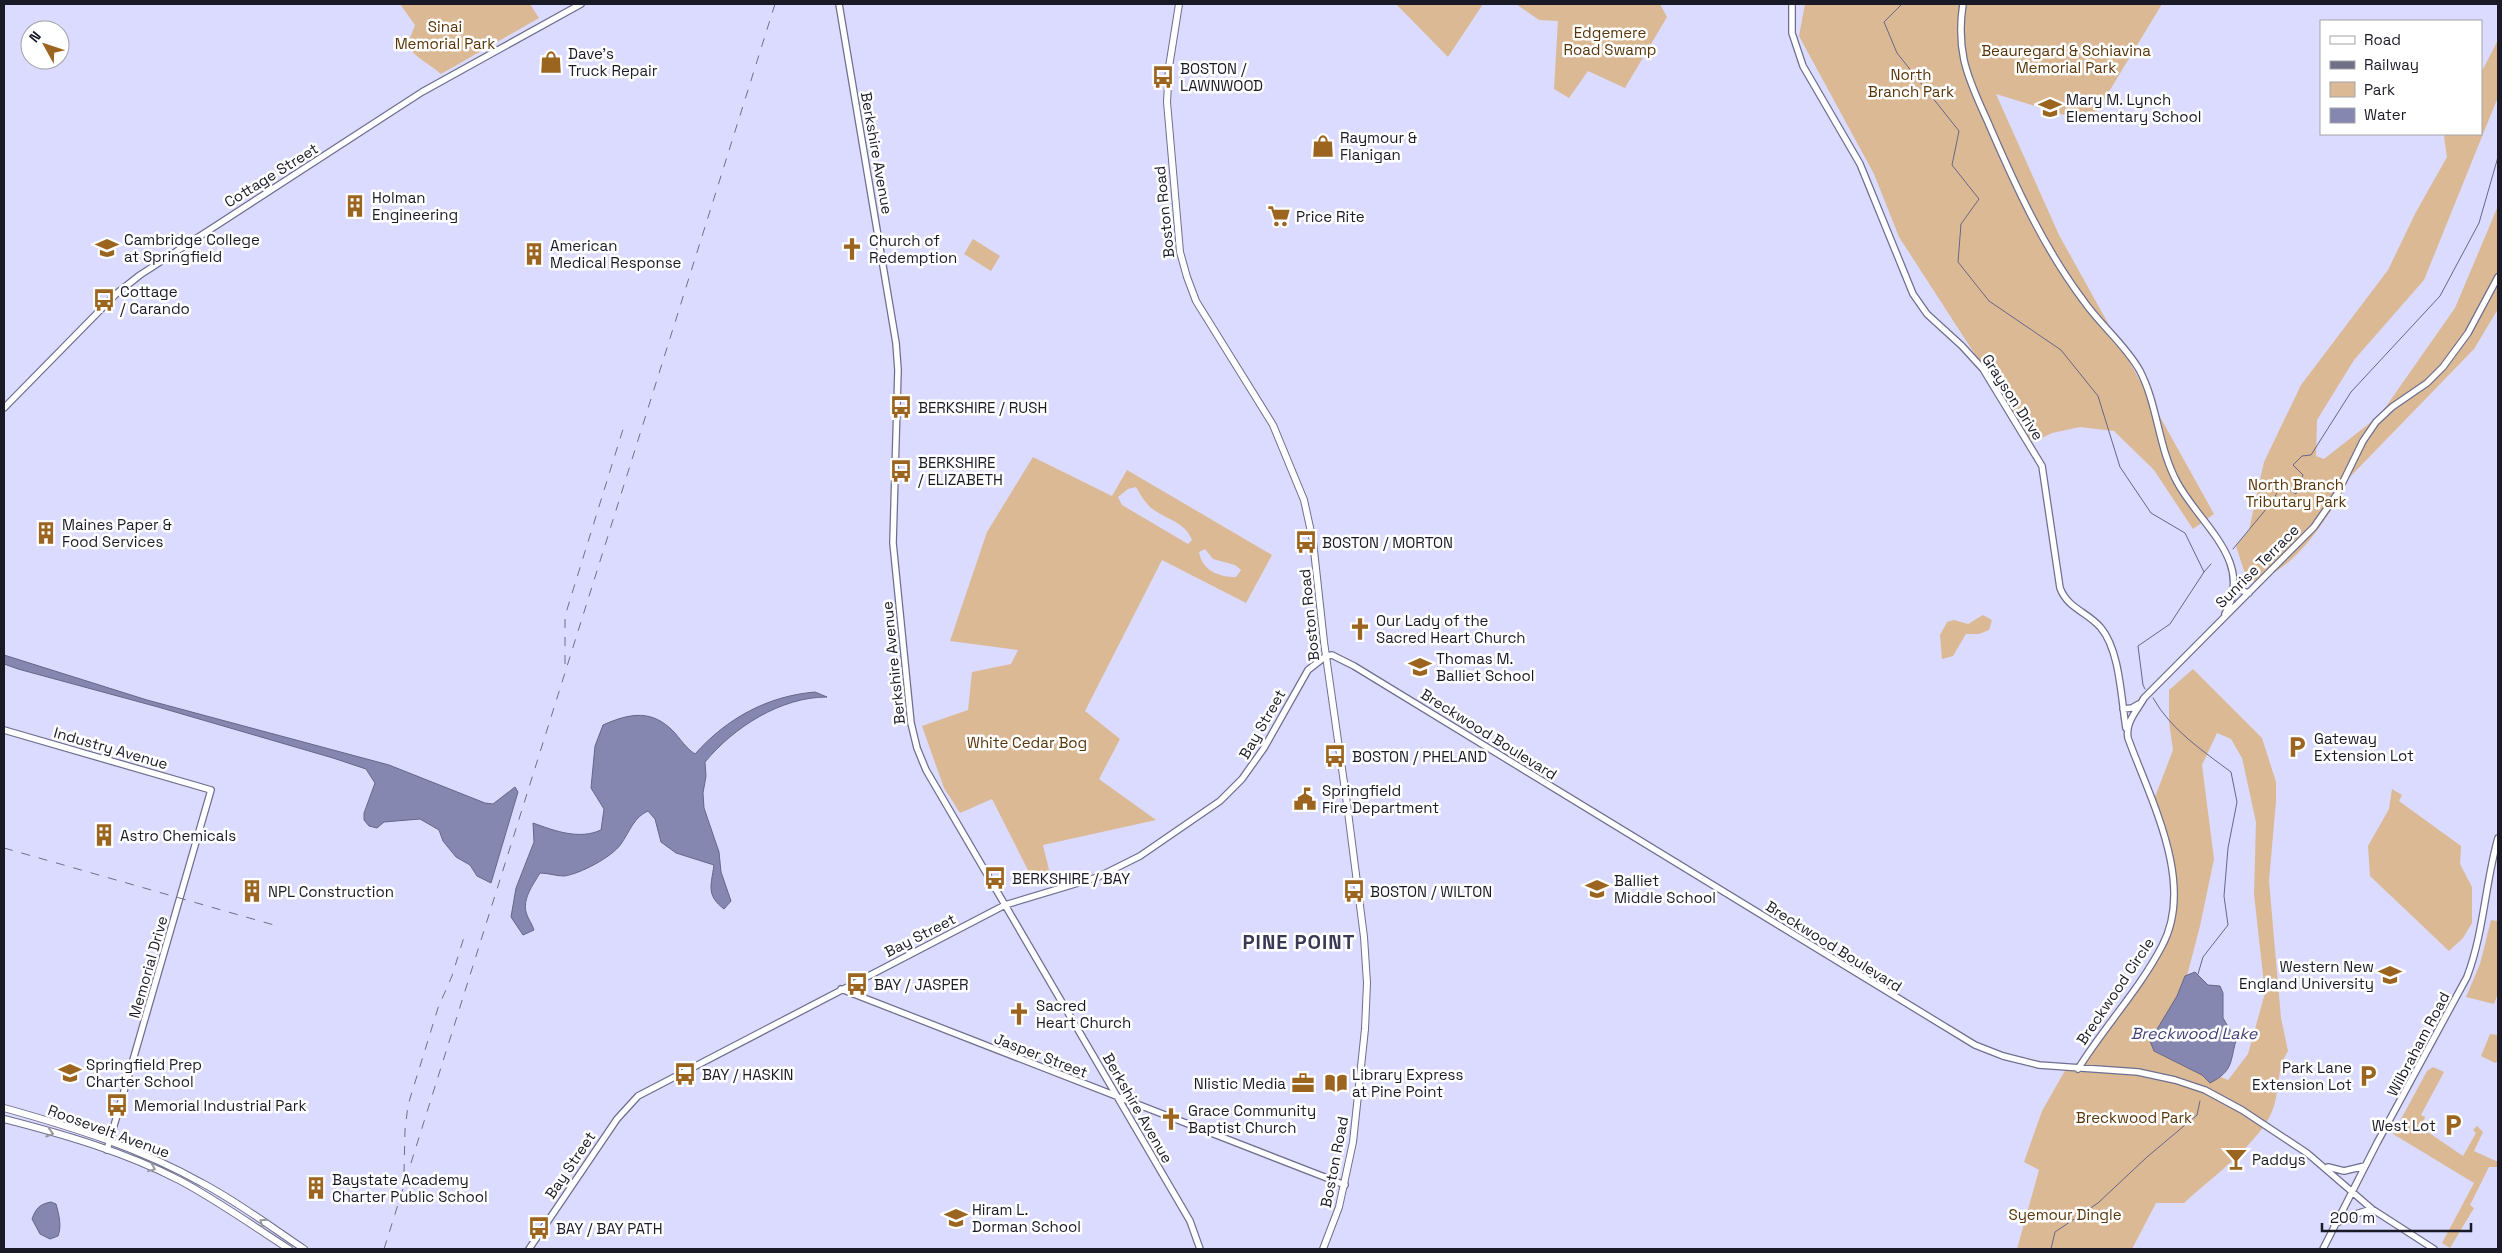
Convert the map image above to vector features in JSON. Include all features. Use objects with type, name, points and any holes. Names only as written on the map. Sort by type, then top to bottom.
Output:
[{"type":"main road","name":"Cottage Street","points":[[4,408],[116,294],[134,279],[422,92],[581,4]]},
{"type":"main road","name":"Berkshire Avenue","points":[[839,4],[896,343],[898,370],[893,543],[914,736],[926,770],[1190,1221],[1200,1249]]},
{"type":"main road","name":"Boston Road","points":[[1179,4],[1169,67],[1167,106],[1177,233],[1182,262],[1202,312],[1268,416],[1298,482],[1313,541],[1326,656],[1348,804],[1364,937],[1367,984],[1364,1046],[1353,1142],[1336,1216],[1323,1249]]},
{"type":"main road","name":"Grayson Drive","points":[[1792,4],[1792,33],[1802,66],[1860,164],[1914,294],[1927,314],[1962,346],[1983,369],[2042,466],[2060,588],[2068,603],[2095,622],[2109,640],[2127,735]]},
{"type":"main road","points":[[1963,4],[1961,35],[1966,70],[2015,184],[2076,292],[2127,351],[2140,372],[2153,401],[2165,451],[2174,476],[2187,500],[2228,555],[2233,570],[2234,588],[2230,605],[2220,622]]},
{"type":"main road","name":"Sunrise Terrace","points":[[2144,698],[2249,593],[2320,518],[2340,489],[2363,441],[2379,418],[2427,383],[2448,362],[2468,333],[2498,277]]},
{"type":"main road","points":[[2234,588],[2249,593]]},
{"type":"main road","name":"Breckwood Boulevard","points":[[1326,656],[1332,655],[1354,666],[1975,1045],[2003,1056],[2039,1065],[2138,1072],[2198,1087],[2242,1110],[2321,1163],[2372,1209],[2434,1249]]},
{"type":"main road","name":"Bay Street","points":[[529,1249],[617,1118],[638,1096],[1005,906],[1084,881],[1122,866],[1154,847],[1220,801],[1242,779],[1261,753],[1308,670],[1326,656]]},
{"type":"main road","points":[[2123,709],[2136,707],[2144,698]]},
{"type":"main road","points":[[2127,735],[2130,720],[2144,698]]},
{"type":"main road","name":"Industry Avenue","points":[[4,730],[211,790]]},
{"type":"main road","name":"Breckwood Circle","points":[[2078,1069],[2151,966],[2165,939],[2172,912],[2173,894],[2166,837],[2127,735]]},
{"type":"main road","name":"Memorial Drive","points":[[107,1150],[211,790]]},
{"type":"main road","name":"Wilbraham Road","points":[[2323,1249],[2351,1191],[2468,977],[2476,953],[2489,874],[2498,838]]},
{"type":"main road","name":"Jasper Street","points":[[841,990],[1344,1185]]},
{"type":"main road","name":"Roosevelt Avenue","points":[[4,1108],[111,1141],[174,1168],[204,1184],[304,1249]]},
{"type":"main road","name":"Roosevelt Avenue","points":[[4,1119],[107,1150],[178,1180],[289,1249]]},
{"type":"main road","points":[[2321,1163],[2344,1171],[2365,1166]]},
{"type":"main road","points":[[2334,1225],[2346,1218],[2372,1209]]},
{"type":"green space","name":"Sinai Memorial Park","points":[[400,4],[530,4],[539,18],[441,74],[417,56],[410,48],[410,40],[415,25]]},
{"type":"green space","points":[[1396,4],[1483,4],[1448,57]]},
{"type":"green space","name":"Edgemere Road Swamp","points":[[1516,4],[1660,4],[1667,17],[1625,88],[1588,71],[1569,98],[1554,89],[1558,21],[1539,20]]},
{"type":"green space","name":"North Branch Park","points":[[1805,4],[2162,4],[2090,123],[1996,94],[2059,235],[2214,514],[2193,529],[2154,470],[2114,431],[2080,427],[2052,433],[2026,445],[2018,431],[2022,427],[1899,237],[1874,174],[1799,36]]},
{"type":"green space","name":"North Branch Tributary Park","points":[[2498,40],[2498,97],[2424,280],[2354,360],[2317,420],[2316,456],[2324,459],[2380,415],[2455,308],[2498,206],[2498,309],[2474,349],[2344,483],[2344,492],[2304,547],[2279,569],[2264,578],[2248,583],[2236,546],[2249,530],[2264,462],[2301,385],[2388,270],[2416,212],[2447,157],[2444,137],[2445,135],[2482,135],[2482,71]]},
{"type":"green space","points":[[973,239],[1000,256],[991,271],[964,254]]},
{"type":"green space","name":"White Cedar Bog","points":[[1033,457],[1112,496],[1127,470],[1272,555],[1246,603],[1162,560],[1085,711],[1120,739],[1099,779],[1156,820],[1043,845],[1050,874],[1031,876],[992,799],[960,813],[944,788],[922,726],[968,710],[972,672],[1011,664],[1018,650],[950,641],[987,532]],"holes":[[[1136,487],[1150,507],[1179,524],[1189,534],[1192,540],[1188,544],[1122,505],[1118,497],[1128,489]],[[1205,549],[1213,559],[1235,565],[1241,570],[1236,577],[1223,576],[1207,568],[1199,552]]]},
{"type":"green space","points":[[1983,615],[1992,620],[1989,630],[1979,634],[1966,634],[1953,656],[1942,659],[1940,635],[1947,622],[1954,620],[1968,624]]},
{"type":"green space","name":"Breckwood Park","points":[[2193,669],[2262,738],[2276,782],[2269,881],[2281,1018],[2288,1051],[2281,1067],[2276,1100],[2270,1116],[2253,1140],[2184,1203],[2156,1203],[2132,1249],[2017,1249],[2039,1170],[2024,1162],[2042,1111],[2067,1067],[2082,1061],[2161,953],[2174,921],[2167,852],[2153,802],[2173,750],[2169,722],[2169,690]],"holes":[[[2217,733],[2231,739],[2242,758],[2256,822],[2254,894],[2265,993],[2248,1054],[2228,1080],[2188,1063],[2170,1041],[2200,926],[2214,859],[2202,765]]]},
{"type":"green space","points":[[2392,789],[2402,795],[2399,801],[2461,846],[2460,864],[2472,887],[2472,923],[2463,938],[2449,951],[2370,876],[2368,846],[2389,809]]},
{"type":"green space","points":[[2491,920],[2498,921],[2498,993],[2494,1004],[2466,997],[2480,964]]},
{"type":"green space","points":[[2490,1034],[2498,1035],[2498,1061],[2495,1063],[2481,1056]]},
{"type":"green space","points":[[2433,1067],[2444,1072],[2421,1115],[2425,1117],[2422,1128],[2463,1156],[2476,1133],[2473,1130],[2477,1126],[2483,1132],[2474,1151],[2498,1162],[2498,1167],[2489,1167],[2470,1205],[2474,1208],[2450,1248],[2442,1243],[2474,1183],[2393,1134],[2427,1071]]},
{"type":"water","points":[[4,655],[147,700],[389,765],[485,803],[493,804],[515,787],[518,792],[491,883],[477,876],[470,865],[456,857],[443,841],[439,830],[420,819],[384,822],[377,828],[369,826],[364,820],[364,813],[375,783],[366,769],[158,707],[18,669],[4,664]]},
{"type":"water","points":[[815,692],[827,697],[793,702],[760,716],[730,737],[705,762],[704,808],[719,852],[721,872],[731,901],[724,909],[714,899],[711,890],[714,865],[676,853],[661,842],[655,819],[648,811],[639,817],[617,849],[595,864],[571,875],[540,873],[529,893],[526,904],[527,915],[534,930],[523,935],[511,917],[516,888],[534,842],[533,823],[558,831],[576,834],[593,833],[601,830],[604,809],[591,788],[595,746],[603,725],[632,716],[649,717],[666,725],[695,754],[707,741],[749,711],[781,698]]},
{"type":"water","name":"Breckwood Lake","points":[[2195,972],[2208,985],[2220,986],[2223,993],[2223,1018],[2236,1040],[2227,1070],[2210,1083],[2202,1075],[2154,1051],[2150,1041],[2177,996],[2185,976]]},
{"type":"water","points":[[51,1202],[56,1204],[60,1224],[58,1236],[50,1239],[40,1234],[32,1219],[39,1207]]},
{"type":"waterway","points":[[1902,4],[1884,22],[1897,53],[1959,131],[1952,165],[1979,199],[1961,224],[1958,262],[1989,301],[2061,350],[2098,396],[2120,467],[2151,513],[2185,533],[2204,572],[2170,624],[2138,646],[2145,689]]},
{"type":"waterway","points":[[2233,549],[2272,502],[2281,485],[2296,494],[2303,475],[2293,465],[2302,456],[2311,455],[2351,392],[2440,296],[2479,223],[2498,157]]},
{"type":"waterway","points":[[2204,572],[2211,564]]},
{"type":"waterway","points":[[2153,698],[2160,710],[2178,730],[2231,772],[2237,802],[2228,848],[2224,896],[2228,925],[2203,957],[2198,974]]},
{"type":"waterway","points":[[2051,1249],[2055,1232],[2098,1203],[2147,1157],[2197,1115],[2200,1101]]},
{"type":"railway","points":[[384,1249],[775,4]]},
{"type":"railway","points":[[565,664],[565,616],[624,426]]},
{"type":"railway","points":[[4,848],[281,927]]},
{"type":"railway","points":[[404,1173],[405,1130],[408,1105],[438,1008],[452,976],[464,937]]},
{"type":"place","name":"Dave's Truck Repair","points":[[551,62]]},
{"type":"place","name":"BOSTON / LAWNWOOD","points":[[1163,77]]},
{"type":"place","name":"Mary M. Lynch Elementary School","points":[[2050,108]]},
{"type":"place","name":"Raymour & Flanigan","points":[[1323,146]]},
{"type":"place","name":"Holman Engineering","points":[[355,206]]},
{"type":"place","name":"Price Rite","points":[[1279,216]]},
{"type":"place","name":"Cambridge College at Springfield","points":[[107,248]]},
{"type":"place","name":"Church of Redemption","points":[[852,249]]},
{"type":"place","name":"American Medical Response","points":[[534,254]]},
{"type":"place","name":"Cottage / Carando","points":[[104,300]]},
{"type":"place","name":"BERKSHIRE / RUSH","points":[[901,407]]},
{"type":"place","name":"BERKSHIRE / ELIZABETH","points":[[901,471]]},
{"type":"place","name":"Maines Paper & Food Services","points":[[46,533]]},
{"type":"place","name":"BOSTON / MORTON","points":[[1306,542]]},
{"type":"place","name":"Our Lady of the Sacred Heart Church","points":[[1360,629]]},
{"type":"place","name":"Thomas M. Balliet School","points":[[1420,667]]},
{"type":"place","name":"Gateway Extension Lot","points":[[2297,747]]},
{"type":"place","name":"BOSTON / PHELAND","points":[[1335,756]]},
{"type":"place","name":"Springfield Fire Department","points":[[1305,799]]},
{"type":"place","name":"Astro Chemicals","points":[[104,835]]},
{"type":"place","name":"BERKSHIRE / BAY","points":[[995,878]]},
{"type":"place","name":"Balliet Middle School","points":[[1597,889]]},
{"type":"place","name":"NPL Construction","points":[[252,891]]},
{"type":"place","name":"BOSTON / WILTON","points":[[1354,891]]},
{"type":"place","name":"Western New England University","points":[[2390,975]]},
{"type":"place","name":"BAY / JASPER","points":[[857,984]]},
{"type":"place","name":"Sacred Heart Church","points":[[1019,1014]]},
{"type":"place","name":"Springfield Prep Charter School","points":[[70,1073]]},
{"type":"place","name":"BAY / HASKIN","points":[[685,1074]]},
{"type":"place","name":"Park Lane Extension Lot","points":[[2368,1076]]},
{"type":"place","name":"Nlistic Media","points":[[1303,1083]]},
{"type":"place","name":"Library Express at Pine Point","points":[[1336,1083]]},
{"type":"place","name":"Memorial Industrial Park","points":[[117,1105]]},
{"type":"place","name":"Grace Community Baptist Church","points":[[1171,1119]]},
{"type":"place","name":"West Lot","points":[[2453,1125]]},
{"type":"place","name":"Paddys","points":[[2236,1159]]},
{"type":"place","name":"Baystate Academy Charter Public School","points":[[316,1188]]},
{"type":"place","name":"Hiram L. Dorman School","points":[[956,1218]]},
{"type":"place","name":"BAY / BAY PATH","points":[[539,1228]]},
{"type":"district","name":"PINE POINT","points":[[1299,942]]},
{"type":"park label","name":"Beauregard & Schiavina Memorial Park","points":[[2066,58]]},
{"type":"park label","name":"Syemour Dingle","points":[[2065,1214]]}]
